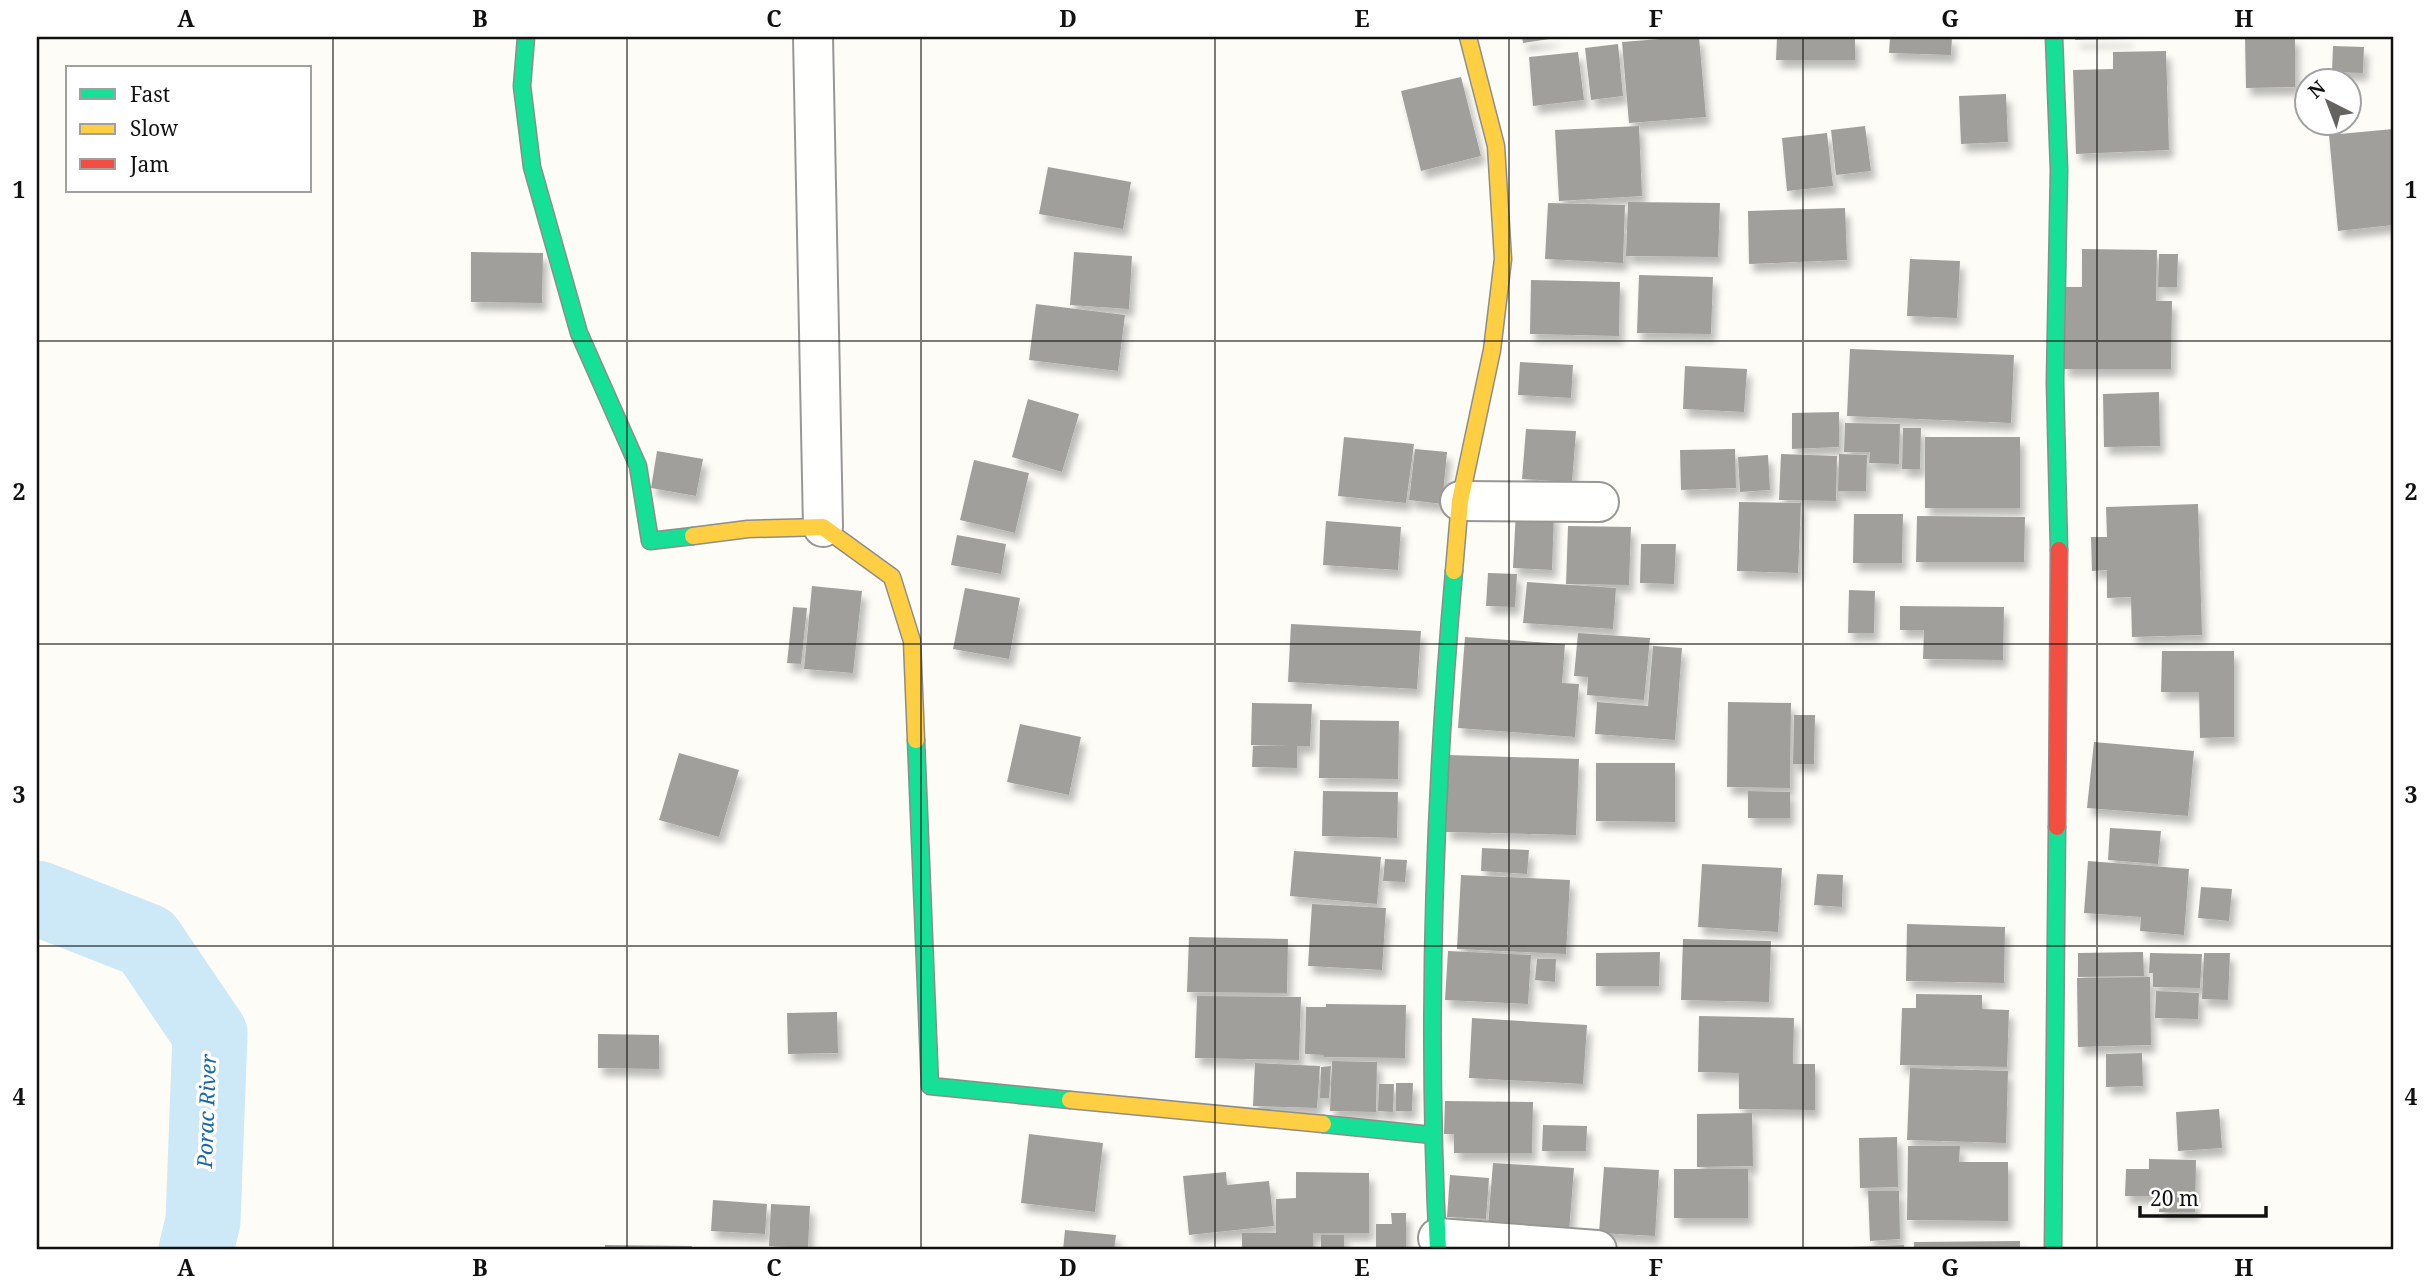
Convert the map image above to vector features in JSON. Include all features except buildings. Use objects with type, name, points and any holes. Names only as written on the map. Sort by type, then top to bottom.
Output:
[{"type":"street","points":[[526,37],[522,86],[532,167],[579,333],[638,466],[650,541],[748,529],[823,527],[892,578],[912,641],[929,997],[930,1086],[1432,1135]]},
{"type":"street","points":[[813,37],[823,527]]},
{"type":"street","points":[[1468,37],[1496,146],[1503,259],[1492,349],[1460,501],[1441,717],[1433,911],[1432,1135],[1438,1244],[1597,1250]]},
{"type":"street","points":[[2053,1250],[2059,549],[2055,382],[2059,170],[2054,37]]},
{"type":"street","points":[[1460,501],[1599,502]]},
{"type":"waterway","name":"Porac River","points":[[37,898],[147,941],[210,1034],[203,1221],[196,1250]]},
{"type":"traffic: fast","points":[[526,37],[522,86],[532,167],[579,333],[638,466],[650,541],[693,536]]},
{"type":"traffic: fast","points":[[2054,37],[2059,170],[2055,382],[2059,550]]},
{"type":"traffic: fast","points":[[1438,1250],[1434,1165],[1434,910],[1441,741],[1454,571]]},
{"type":"traffic: fast","points":[[916,740],[930,1086],[1070,1100]]},
{"type":"traffic: fast","points":[[2053,1250],[2057,827]]},
{"type":"traffic: fast","points":[[1323,1124],[1432,1135]]},
{"type":"traffic: slow","points":[[1454,571],[1460,501],[1492,350],[1503,259],[1496,146],[1468,37]]},
{"type":"traffic: slow","points":[[693,536],[748,529],[823,527],[892,577],[912,641],[916,740]]},
{"type":"traffic: slow","points":[[1070,1100],[1323,1124]]},
{"type":"traffic: jam","points":[[2057,827],[2059,550]]}]
